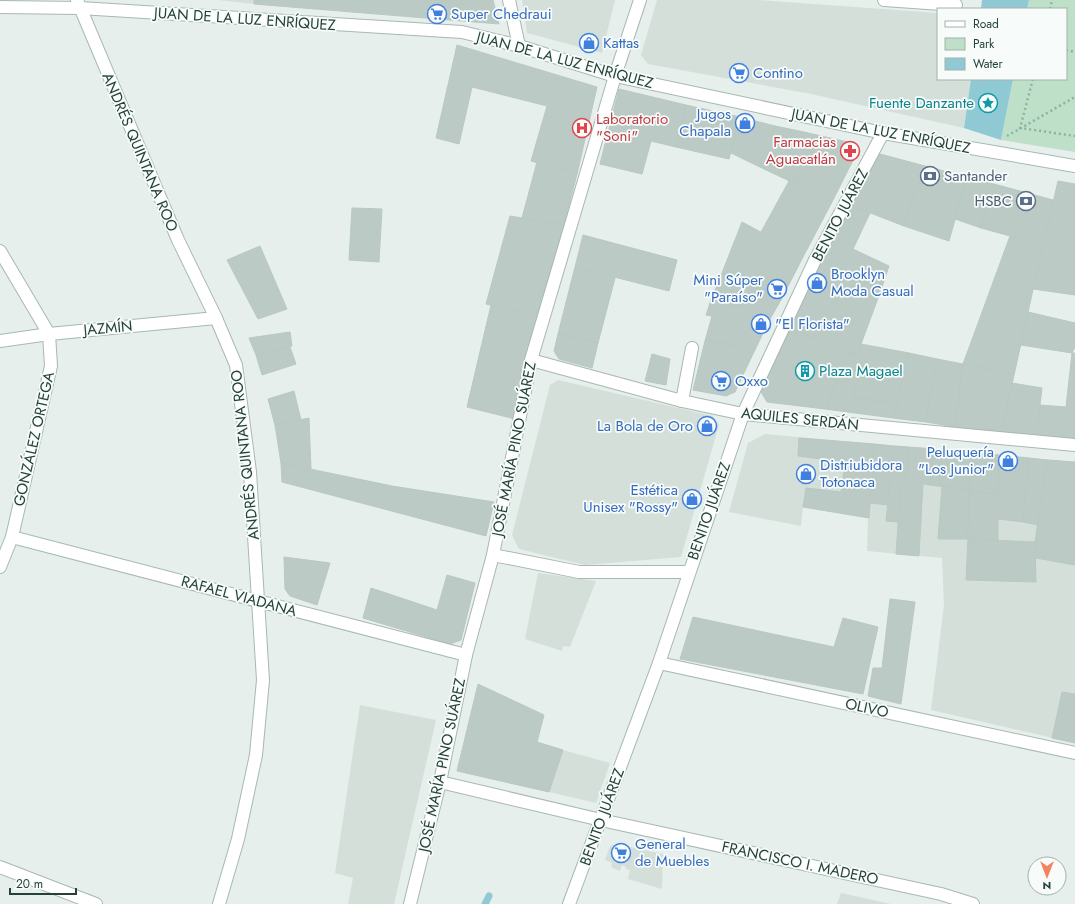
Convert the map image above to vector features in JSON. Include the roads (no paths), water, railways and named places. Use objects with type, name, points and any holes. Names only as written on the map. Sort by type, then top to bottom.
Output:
[{"type":"street","points":[[509,0],[519,46]]},
{"type":"street","name":"JOSÉ MARÍA PINO SUÁREZ","points":[[410,904],[440,782],[466,655],[493,555],[531,360],[615,76],[640,0]]},
{"type":"street","points":[[884,0],[956,5]]},
{"type":"street","name":"JUAN DE LA LUZ ENRÍQUEZ","points":[[0,7],[79,4],[462,32],[519,46],[615,76],[883,133],[1075,166]]},
{"type":"street","name":"ANDRÉS QUINTANA ROO","points":[[79,4],[178,240],[216,318],[236,365],[250,472],[263,680],[256,755],[238,840],[219,904]]},
{"type":"street","name":"BENITO JUÁREZ","points":[[569,904],[658,663],[743,414],[815,260],[883,133]]},
{"type":"street","name":"GONZÁLEZ ORTEGA","points":[[0,251],[49,334],[51,366],[12,537],[0,567]]},
{"type":"street","name":"JAZMÍN","points":[[0,341],[49,334],[216,318]]},
{"type":"street","points":[[682,401],[692,348]]},
{"type":"street","name":"AQUILES SERDÁN","points":[[531,360],[682,401],[743,414],[1075,445]]},
{"type":"street","name":"RAFAEL VIADANA","points":[[12,537],[466,655]]},
{"type":"street","points":[[493,555],[579,572],[688,572]]},
{"type":"street","name":"OLIVO","points":[[658,663],[1075,753]]},
{"type":"street","name":"FRANCISCO I. MADERO","points":[[440,782],[601,820],[941,894],[973,904]]},
{"type":"street","points":[[0,867],[96,904]]},
{"type":"water","points":[[982,0],[1029,0],[1027,8],[981,8]]},
{"type":"water","name":"Fuente Danzante","points":[[971,80],[1013,80],[1001,140],[964,128]]},
{"type":"waterway","points":[[485,904],[489,896]]},
{"type":"place","name":"Super Chedraui","points":[[437,14]]},
{"type":"place","name":"Kattas","points":[[589,43]]},
{"type":"place","name":"Contino","points":[[739,73]]},
{"type":"place","name":"Fuente Danzante","points":[[988,103]]},
{"type":"place","name":"Jugos Chapala","points":[[745,123]]},
{"type":"place","name":"Laboratorio \"Soni\"","points":[[582,128]]},
{"type":"place","name":"Farmacias Aguacatlán","points":[[850,151]]},
{"type":"place","name":"Santander","points":[[930,176]]},
{"type":"place","name":"HSBC","points":[[1026,201]]},
{"type":"place","name":"Brooklyn Moda Casual","points":[[817,283]]},
{"type":"place","name":"Mini Súper \"Paraíso\"","points":[[777,289]]},
{"type":"place","name":"\"El Florista\"","points":[[761,324]]},
{"type":"place","name":"Plaza Magael","points":[[805,371]]},
{"type":"place","name":"Oxxo","points":[[721,381]]},
{"type":"place","name":"La Bola de Oro","points":[[707,426]]},
{"type":"place","name":"Peluquería \"Los Junior\"","points":[[1008,461]]},
{"type":"place","name":"Distriubidora Totonaca","points":[[806,474]]},
{"type":"place","name":"Estética Unisex \"Rossy\"","points":[[692,499]]},
{"type":"place","name":"General de Muebles","points":[[621,853]]}]
